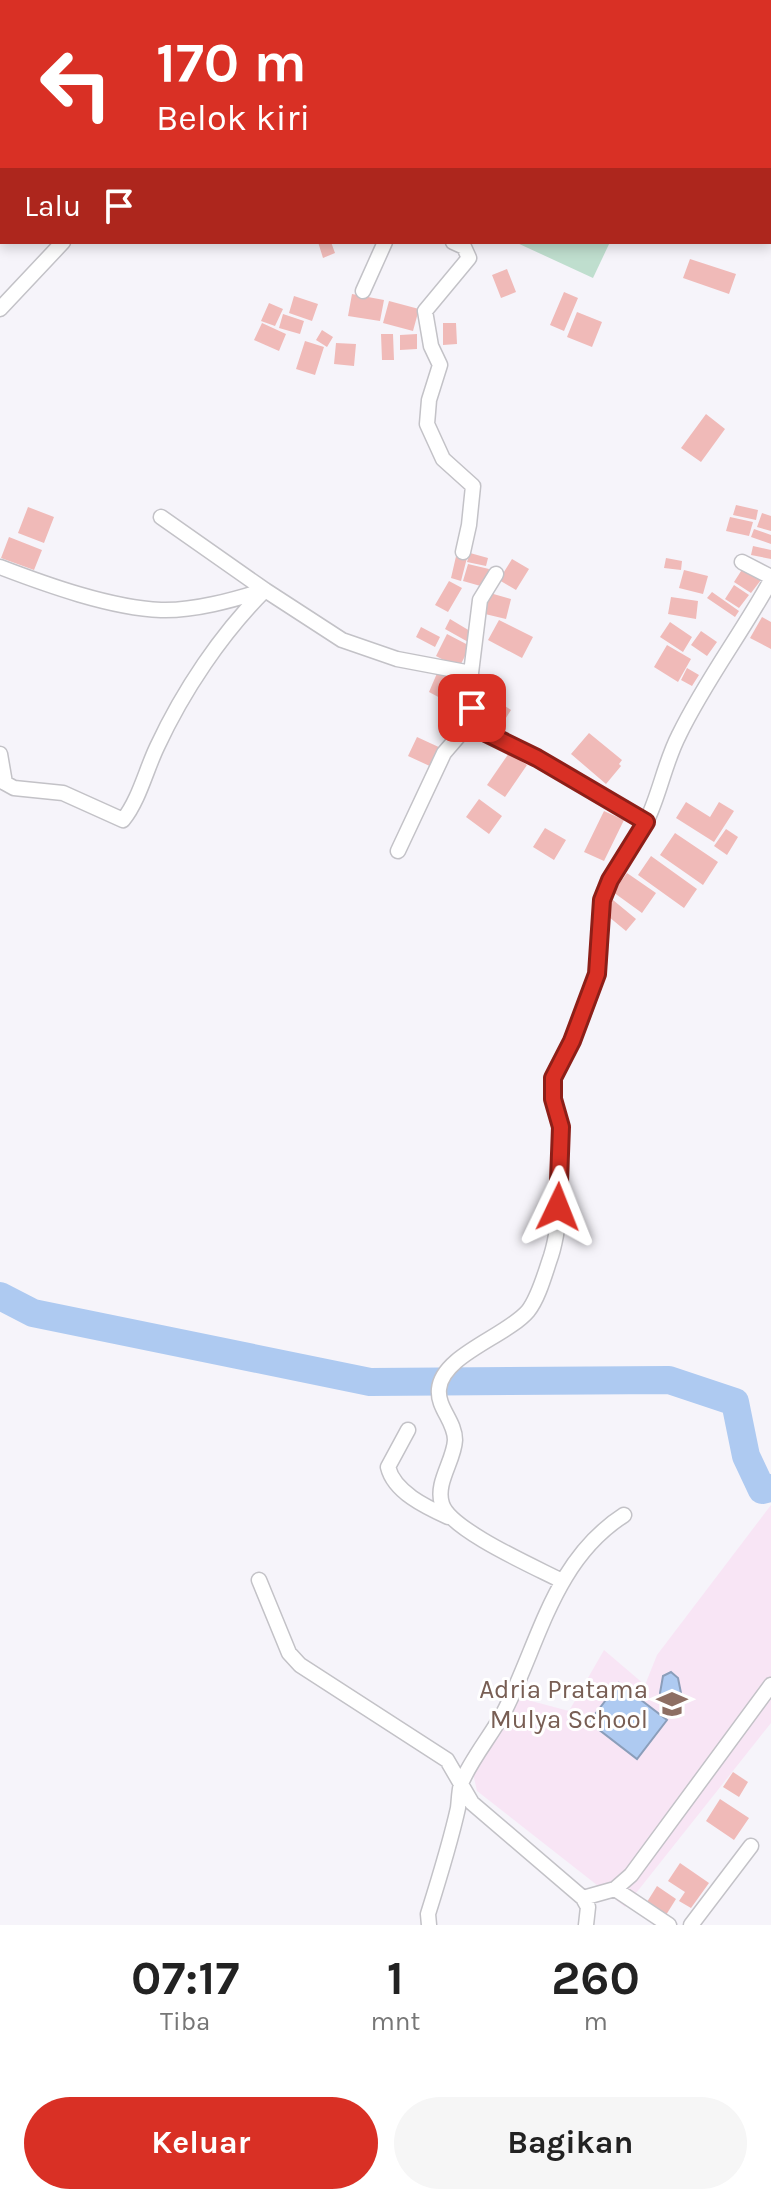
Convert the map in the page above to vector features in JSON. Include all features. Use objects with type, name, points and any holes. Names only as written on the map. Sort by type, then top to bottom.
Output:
[{"type":"street","points":[[0,309],[61,244]]},
{"type":"street","points":[[363,291],[384,244]]},
{"type":"street","points":[[457,244],[464,247],[469,258],[425,311],[431,346],[440,365],[427,411],[427,424],[443,459],[473,486],[463,552]]},
{"type":"street","points":[[161,517],[342,640],[397,659],[471,673]]},
{"type":"street","points":[[452,1518],[442,1507],[440,1493],[455,1440],[440,1402],[441,1380],[458,1360],[528,1311],[537,1293],[557,1233],[561,1127],[553,1099],[553,1078],[572,1041],[597,974],[602,900],[610,880],[646,822],[677,738],[771,578],[742,562]]},
{"type":"street","points":[[0,567],[81,595],[162,610],[235,599],[265,590]]},
{"type":"street","points":[[496,574],[480,600],[471,673],[475,717],[484,732],[537,758],[646,822]]},
{"type":"street","points":[[0,754],[5,783],[14,788],[63,793],[123,820],[158,744],[195,681],[236,618],[265,590]]},
{"type":"street","points":[[398,851],[444,753],[475,717]]},
{"type":"street","points":[[408,1430],[388,1467],[390,1478],[412,1498],[562,1581]]},
{"type":"street","points":[[429,1925],[428,1914],[458,1809],[461,1784],[492,1735],[522,1677],[545,1610],[562,1581],[601,1530],[624,1515]]},
{"type":"street","points":[[259,1580],[289,1653],[300,1665],[447,1760],[472,1803],[583,1898],[588,1907],[586,1925]]},
{"type":"street","points":[[583,1898],[615,1889],[631,1875],[771,1685]]},
{"type":"street","points":[[691,1925],[751,1846]]},
{"type":"street","points":[[615,1889],[669,1925]]},
{"type":"shaded area","name":"Adria Pratama Mulya School","points":[[771,1505],[771,1723],[625,1907],[477,1791],[473,1773],[520,1698],[569,1711],[604,1650],[645,1685],[657,1655]]},
{"type":"green space","points":[[519,244],[609,244],[593,278]]},
{"type":"water","points":[[671,1672],[678,1678],[682,1698],[670,1709],[660,1693],[663,1676]]},
{"type":"water","points":[[619,1683],[667,1720],[637,1759],[589,1722]]},
{"type":"building","points":[[319,244],[332,244],[335,253],[323,258]]},
{"type":"building","points":[[690,259],[736,274],[729,294],[683,278]]},
{"type":"building","points":[[507,269],[516,292],[501,298],[492,275]]},
{"type":"building","points":[[564,292],[578,298],[564,331],[550,325]]},
{"type":"building","points":[[352,294],[384,300],[380,321],[348,316]]},
{"type":"building","points":[[294,296],[318,304],[312,321],[289,313]]},
{"type":"building","points":[[389,301],[419,309],[413,331],[383,323]]},
{"type":"building","points":[[269,303],[283,309],[275,326],[261,321]]},
{"type":"building","points":[[577,312],[602,322],[592,347],[567,337]]},
{"type":"building","points":[[283,314],[304,321],[300,334],[279,328]]},
{"type":"building","points":[[262,323],[286,334],[279,351],[254,340]]},
{"type":"building","points":[[443,323],[456,323],[457,344],[443,345]]},
{"type":"building","points":[[322,330],[333,337],[327,347],[316,340]]},
{"type":"building","points":[[381,334],[393,334],[394,360],[382,360]]},
{"type":"building","points":[[417,334],[417,349],[400,350],[400,335]]},
{"type":"building","points":[[305,341],[324,347],[315,375],[296,369]]},
{"type":"building","points":[[336,343],[356,344],[354,366],[334,364]]},
{"type":"building","points":[[706,414],[725,429],[701,462],[681,448]]},
{"type":"building","points":[[736,505],[758,510],[756,520],[733,515]]},
{"type":"building","points":[[28,507],[54,517],[44,543],[18,533]]},
{"type":"building","points":[[762,513],[771,516],[771,531],[757,527]]},
{"type":"building","points":[[730,517],[753,522],[749,536],[726,531]]},
{"type":"building","points":[[754,529],[771,535],[771,544],[751,537]]},
{"type":"building","points":[[9,537],[42,550],[34,570],[1,558]]},
{"type":"building","points":[[753,546],[771,550],[771,559],[751,555]]},
{"type":"building","points":[[457,552],[468,554],[461,581],[451,578]]},
{"type":"building","points":[[470,553],[488,558],[486,566],[467,562]]},
{"type":"building","points":[[666,558],[682,561],[681,570],[664,568]]},
{"type":"building","points":[[512,559],[529,569],[516,590],[499,580]]},
{"type":"building","points":[[468,564],[489,569],[484,587],[463,581]]},
{"type":"building","points":[[743,568],[761,580],[751,593],[734,582]]},
{"type":"building","points":[[684,570],[708,576],[703,594],[679,588]]},
{"type":"building","points":[[449,581],[462,588],[448,612],[435,605]]},
{"type":"building","points":[[734,585],[749,595],[739,608],[725,599]]},
{"type":"building","points":[[712,592],[739,611],[735,617],[707,598]]},
{"type":"building","points":[[490,593],[511,599],[506,619],[485,614]]},
{"type":"building","points":[[671,597],[698,601],[696,619],[668,614]]},
{"type":"building","points":[[762,617],[771,622],[771,649],[750,638]]},
{"type":"building","points":[[450,619],[475,634],[470,643],[445,629]]},
{"type":"building","points":[[499,620],[533,637],[522,658],[488,640]]},
{"type":"building","points":[[670,622],[692,637],[683,652],[660,637]]},
{"type":"building","points":[[421,627],[440,637],[435,647],[416,637]]},
{"type":"building","points":[[701,631],[717,642],[707,656],[691,645]]},
{"type":"building","points":[[447,634],[470,646],[459,668],[436,656]]},
{"type":"building","points":[[667,645],[691,659],[678,682],[654,667]]},
{"type":"building","points":[[687,668],[699,675],[692,686],[681,680]]},
{"type":"building","points":[[438,671],[454,678],[444,700],[429,692]]},
{"type":"building","points":[[456,678],[470,685],[452,725],[438,719]]},
{"type":"building","points":[[489,696],[511,710],[499,729],[477,715]]},
{"type":"building","points":[[589,733],[622,760],[621,766],[606,784],[571,754]]},
{"type":"building","points":[[417,737],[443,749],[434,768],[408,756]]},
{"type":"building","points":[[509,753],[527,765],[505,797],[487,785]]},
{"type":"building","points":[[479,799],[502,816],[489,834],[466,817]]},
{"type":"building","points":[[686,802],[710,817],[719,802],[734,811],[714,842],[676,818]]},
{"type":"building","points":[[604,811],[624,820],[604,861],[584,852]]},
{"type":"building","points":[[545,828],[566,840],[554,860],[533,847]]},
{"type":"building","points":[[726,829],[738,837],[727,855],[714,846]]},
{"type":"building","points":[[675,833],[718,862],[703,885],[660,855]]},
{"type":"building","points":[[651,856],[697,889],[684,908],[638,875]]},
{"type":"building","points":[[627,873],[656,893],[642,913],[613,892]]},
{"type":"building","points":[[613,900],[636,919],[626,931],[603,912]]},
{"type":"building","points":[[733,1772],[748,1782],[739,1797],[723,1787]]},
{"type":"building","points":[[720,1799],[749,1818],[734,1840],[706,1821]]},
{"type":"building","points":[[680,1863],[709,1883],[691,1908],[679,1901],[685,1892],[668,1881]]},
{"type":"building","points":[[657,1886],[676,1899],[666,1915],[647,1902]]},
{"type":"waterway","points":[[0,1296],[33,1313],[370,1382],[669,1380],[735,1402],[746,1456],[762,1490],[771,1488]]},
{"type":"place","name":"Adria Pratama Mulya School","points":[[672,1704]]},
{"type":"route","points":[[472,708],[484,732],[537,758],[646,822],[610,880],[602,900],[597,974],[572,1041],[553,1078],[553,1099],[561,1127],[558,1207]]}]
